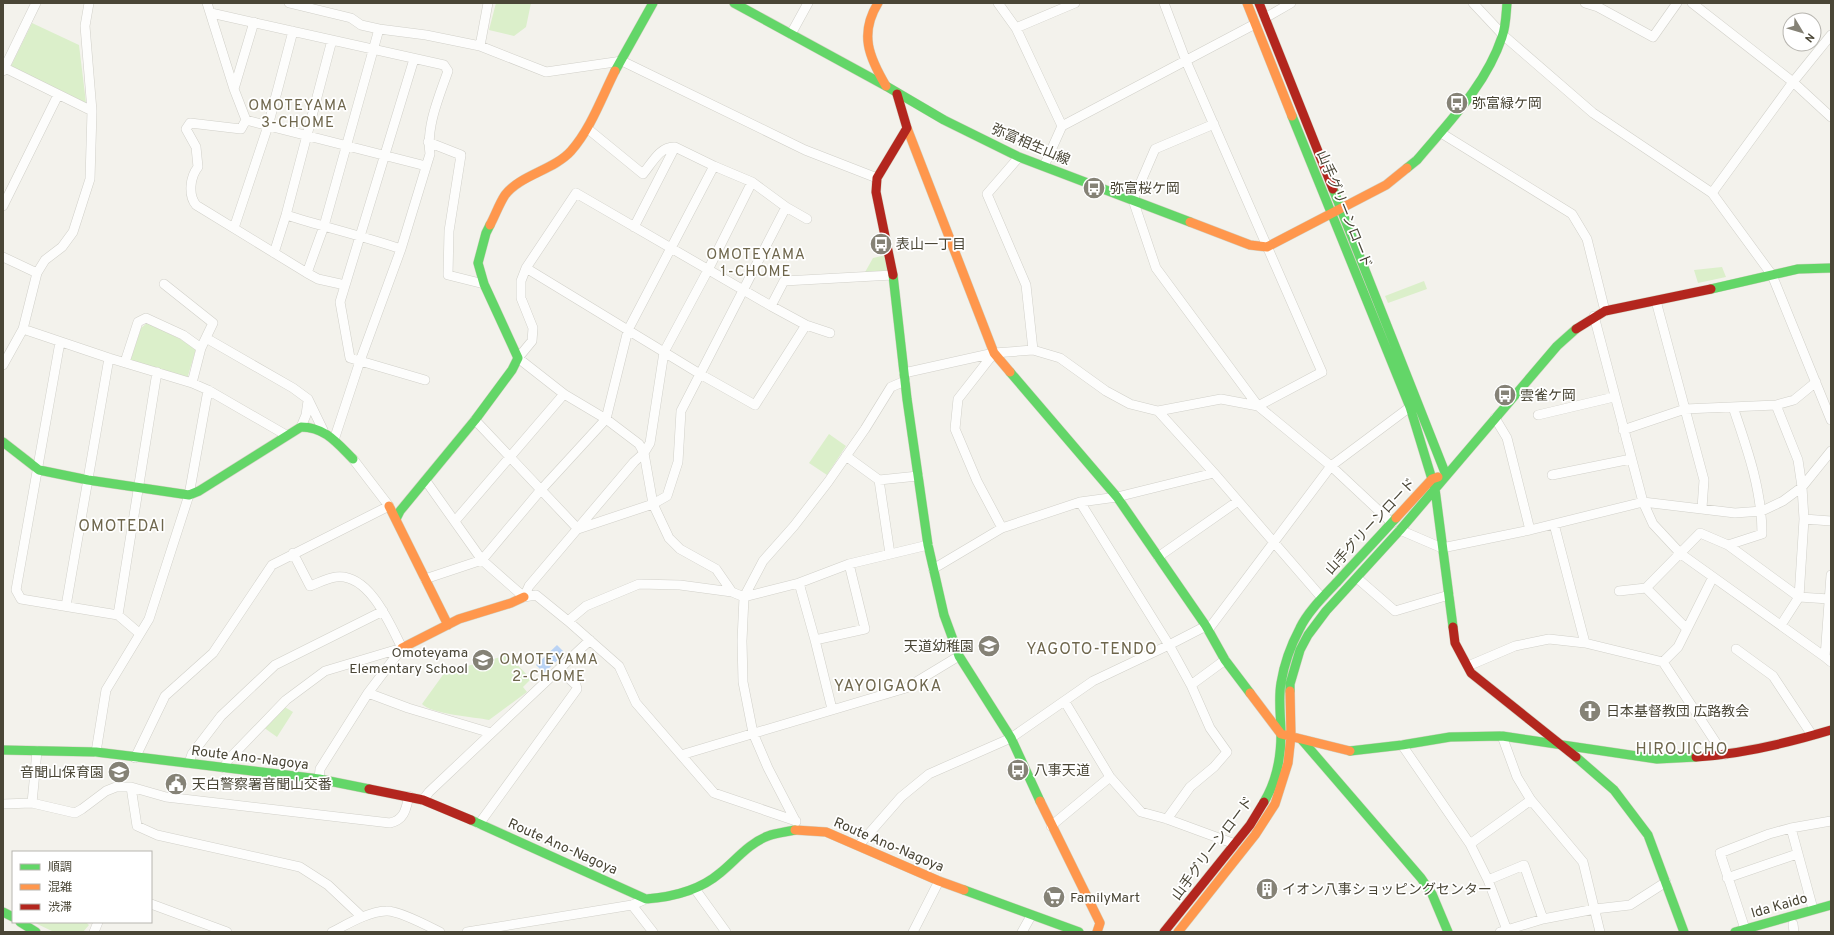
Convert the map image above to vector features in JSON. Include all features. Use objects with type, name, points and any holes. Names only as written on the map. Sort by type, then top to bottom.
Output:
[{"type":"main road","points":[[396,519],[400,511],[475,420],[512,370],[518,358],[484,284],[478,263],[486,233],[505,195],[514,186],[562,159],[570,152],[588,129],[614,73],[653,3]]},
{"type":"main road","name":"弥富相生山線","points":[[734,3],[886,86],[897,94],[944,120],[1019,157],[1250,245],[1267,247]]},
{"type":"main road","points":[[878,3],[868,20],[866,38],[878,74],[886,86]]},
{"type":"main road","name":"山手グリーンロード","points":[[1164,932],[1235,844],[1260,810],[1268,794],[1277,766],[1281,734],[1279,710],[1281,683],[1285,664],[1300,627],[1322,598],[1432,479],[1410,407],[1246,3]]},
{"type":"main road","name":"山手グリーンロード","points":[[1178,932],[1255,835],[1275,804],[1288,763],[1291,736],[1290,684],[1300,650],[1308,635],[1326,611],[1400,530],[1446,475],[1259,3]]},
{"type":"main road","points":[[1267,247],[1386,185],[1417,160],[1469,98],[1490,66],[1503,35],[1507,3]]},
{"type":"main road","points":[[897,94],[908,128],[994,353],[1117,497],[1207,628],[1225,660],[1281,734],[1351,752],[1450,737],[1502,736],[1657,759],[1724,755],[1831,730]]},
{"type":"main road","points":[[908,128],[877,178],[876,192],[892,275],[918,476],[933,569],[944,615],[959,656],[1011,738],[1051,826],[1100,923],[1097,932]]},
{"type":"main road","points":[[1684,932],[1648,835],[1614,790],[1563,746],[1471,673],[1455,643],[1435,489],[1432,479],[1446,475],[1557,346],[1577,328],[1594,316],[1605,311],[1798,269],[1831,268]]},
{"type":"main road","points":[[3,442],[39,470],[88,480],[189,495],[199,491],[301,427],[312,426],[323,430],[353,459]]},
{"type":"main road","points":[[388,506],[396,519],[448,625]]},
{"type":"main road","points":[[402,648],[459,619],[511,603],[524,597]]},
{"type":"main road","points":[[1302,740],[1421,878],[1432,894],[1448,932]]},
{"type":"main road","name":"Route Ano-Nagoya","points":[[3,750],[96,752],[135,758],[319,779],[409,796],[423,800],[479,824],[646,899],[670,896],[695,889],[718,874],[752,845],[768,836],[797,825],[826,832],[859,845],[939,881],[1031,916],[1079,932]]},
{"type":"main road","name":"Ida Kaido","points":[[1735,932],[1831,905]]},
{"type":"main road","name":"Ida Kaido","points":[[1767,932],[1794,928],[1831,912]]},
{"type":"main road","points":[[22,923],[36,932]]},
{"type":"street","points":[[36,3],[4,69],[92,111]]},
{"type":"street","points":[[3,365],[23,329],[37,273],[45,260],[62,247],[72,232],[90,178],[92,111],[85,26],[89,3]]},
{"type":"street","points":[[207,3],[234,89],[246,120],[242,129],[190,123],[186,129],[196,147],[198,167],[192,174],[192,199],[196,205],[307,273],[318,279],[345,285]]},
{"type":"street","points":[[289,3],[351,18],[361,25],[379,30],[426,35],[480,46],[546,72],[622,61],[805,150],[877,178]]},
{"type":"street","points":[[480,46],[488,3]]},
{"type":"street","points":[[791,34],[808,3]]},
{"type":"street","points":[[998,3],[1016,28],[1062,126]]},
{"type":"street","points":[[1016,28],[1075,3]]},
{"type":"street","points":[[797,825],[768,768],[754,733],[743,682],[742,641],[744,597],[763,561],[794,526],[846,456],[891,387],[905,377],[994,353],[1033,350],[1060,358],[1106,391],[1130,404],[1158,411],[1221,399],[1258,406],[1322,372],[1186,60],[1164,3]]},
{"type":"street","points":[[1265,18],[1291,3]]},
{"type":"street","points":[[1473,3],[1503,35],[1593,113],[1712,193],[1772,275],[1831,420]]},
{"type":"street","points":[[1585,3],[1598,6],[1653,37],[1677,3]]},
{"type":"street","points":[[1692,3],[1793,82],[1831,117]]},
{"type":"street","points":[[211,13],[444,66],[448,71],[436,104],[428,142],[430,154],[401,249],[360,361],[334,440]]},
{"type":"street","points":[[234,89],[254,22]]},
{"type":"street","points":[[1044,166],[1062,126],[1255,24]]},
{"type":"street","points":[[307,273],[324,226],[345,146],[379,30]]},
{"type":"street","points":[[234,228],[268,126],[293,31]]},
{"type":"street","points":[[1712,193],[1793,82],[1831,35]]},
{"type":"street","points":[[274,253],[286,215],[332,40]]},
{"type":"street","points":[[414,59],[340,302],[350,358],[425,380]]},
{"type":"street","points":[[3,206],[58,95]]},
{"type":"street","points":[[246,120],[426,166]]},
{"type":"street","points":[[1214,124],[1155,149],[1134,200],[1156,268],[1258,406],[1331,466],[1392,523]]},
{"type":"street","points":[[588,129],[643,174],[663,150],[669,146],[675,147],[752,182],[786,207],[807,219]]},
{"type":"street","points":[[1441,133],[1572,214],[1587,239],[1605,311]]},
{"type":"street","points":[[428,142],[461,155],[449,231],[448,275],[484,284]]},
{"type":"street","points":[[634,226],[675,147]]},
{"type":"street","points":[[1019,157],[987,194],[1026,285],[1033,350]]},
{"type":"street","points":[[425,579],[482,560],[541,490],[606,420],[628,330],[714,166]]},
{"type":"street","points":[[524,597],[529,586],[578,530],[634,462],[644,453],[650,443],[664,352],[708,270],[752,182]]},
{"type":"street","points":[[732,592],[716,569],[680,549],[669,538],[653,504],[644,453],[639,444],[606,420],[564,394],[518,358],[532,341],[532,328],[521,298],[521,281],[526,268],[576,194],[771,306],[806,325],[830,333]]},
{"type":"street","points":[[578,530],[653,504],[667,496],[678,462],[681,411],[786,207]]},
{"type":"street","points":[[286,215],[361,235],[401,249]]},
{"type":"street","points":[[3,258],[37,273]]},
{"type":"street","points":[[526,268],[700,374],[755,405],[806,325]]},
{"type":"street","points":[[771,306],[784,281],[892,275]]},
{"type":"street","points":[[164,284],[213,323],[201,348],[192,383]]},
{"type":"street","points":[[1656,301],[1704,480],[1702,508]]},
{"type":"street","points":[[1594,316],[1614,397],[1643,502],[1654,524],[1680,554],[1828,659]]},
{"type":"street","points":[[125,362],[138,322],[146,318],[183,335],[201,348]]},
{"type":"street","points":[[23,329],[109,358],[192,383],[208,390],[286,435]]},
{"type":"street","points":[[206,338],[293,388],[308,399],[323,430]]},
{"type":"street","points":[[60,342],[39,470],[16,590],[21,599],[118,615],[139,633]]},
{"type":"street","points":[[994,353],[958,398],[955,428],[977,481],[1002,528]]},
{"type":"street","points":[[66,606],[109,358]]},
{"type":"street","points":[[118,615],[157,372]]},
{"type":"street","points":[[1624,430],[1685,409],[1776,405],[1794,400],[1816,382]]},
{"type":"street","points":[[96,752],[106,690],[139,633],[149,619],[189,495],[208,390]]},
{"type":"street","points":[[455,521],[509,456],[564,394]]},
{"type":"street","points":[[1538,415],[1614,397]]},
{"type":"street","points":[[301,427],[306,416],[308,399]]},
{"type":"street","points":[[1776,405],[1798,460],[1802,487],[1804,519],[1799,597],[1780,625]]},
{"type":"street","points":[[859,845],[901,797],[929,774],[1011,738],[1065,702],[1093,681],[1207,628],[1331,466],[1410,407]]},
{"type":"street","points":[[1728,545],[1762,534],[1762,511],[1749,456],[1733,407]]},
{"type":"street","points":[[1158,411],[1214,473],[1322,598]]},
{"type":"street","points":[[1495,418],[1507,438],[1530,530]]},
{"type":"street","points":[[475,420],[578,530]]},
{"type":"street","points":[[1400,530],[1442,548],[1530,530],[1643,502],[1735,513],[1762,511],[1783,502],[1802,487],[1831,451]]},
{"type":"street","points":[[846,456],[879,480],[918,476]]},
{"type":"street","points":[[135,758],[165,696],[213,653],[272,565],[388,506],[353,459]]},
{"type":"street","points":[[1552,475],[1631,459]]},
{"type":"street","points":[[933,569],[1002,528],[1080,502],[1117,497],[1214,473]]},
{"type":"street","points":[[879,480],[890,554]]},
{"type":"street","points":[[426,481],[482,560],[524,597]]},
{"type":"street","points":[[1158,557],[1238,501]]},
{"type":"street","points":[[1080,502],[1169,645],[1191,685],[1210,728],[1227,752],[1214,767],[1190,787],[1167,819]]},
{"type":"street","points":[[1804,519],[1831,521]]},
{"type":"street","points":[[1554,524],[1585,643]]},
{"type":"street","points":[[1619,591],[1646,588],[1700,533],[1728,545],[1799,597],[1829,599]]},
{"type":"street","points":[[568,621],[586,606],[639,584],[680,585],[732,592],[744,597],[799,583],[849,564],[928,545]]},
{"type":"street","points":[[293,553],[310,586],[336,577],[349,578],[369,591],[383,611],[402,648]]},
{"type":"street","points":[[815,640],[865,629],[849,564]]},
{"type":"street","points":[[1828,659],[1831,575]]},
{"type":"street","points":[[1663,662],[1678,647],[1712,577]]},
{"type":"street","points":[[1357,578],[1395,610],[1449,595]]},
{"type":"street","points":[[799,583],[832,709]]},
{"type":"street","points":[[1646,588],[1687,629]]},
{"type":"street","points":[[524,597],[536,595],[619,666],[636,703],[714,793],[797,825]]},
{"type":"street","points":[[188,763],[192,754],[221,716],[275,664],[383,611]]},
{"type":"street","points":[[1468,666],[1515,646],[1549,639],[1585,643],[1663,662],[1724,755]]},
{"type":"street","points":[[423,800],[429,792],[590,640]]},
{"type":"street","points":[[319,779],[320,769],[368,693],[402,648]]},
{"type":"street","points":[[224,768],[228,760],[286,700],[325,671],[402,648]]},
{"type":"street","points":[[1736,649],[1773,676],[1812,735]]},
{"type":"street","points":[[681,755],[906,688],[959,656]]},
{"type":"street","points":[[1191,685],[1225,660]]},
{"type":"street","points":[[479,824],[576,690],[576,685],[559,669]]},
{"type":"street","points":[[368,693],[408,708],[491,733]]},
{"type":"street","points":[[1065,702],[1110,778],[1141,812],[1167,819],[1235,844]]},
{"type":"street","points":[[1502,736],[1517,777],[1532,800],[1583,862],[1600,932]]},
{"type":"street","points":[[1402,745],[1470,844],[1488,880],[1504,931],[1543,919],[1595,909],[1630,905],[1666,882]]},
{"type":"street","points":[[32,803],[37,751]]},
{"type":"street","points":[[1051,826],[1110,778]]},
{"type":"street","points":[[3,804],[32,803],[74,813],[82,809],[106,791],[116,787],[131,787],[166,797],[390,823],[398,821],[403,816],[409,796]]},
{"type":"street","points":[[131,787],[137,826],[157,834],[300,867],[328,885],[362,917]]},
{"type":"street","points":[[1470,844],[1532,800]]},
{"type":"street","points":[[1745,929],[1720,853],[1769,834],[1791,828],[1831,821]]},
{"type":"street","points":[[1791,828],[1813,909]]},
{"type":"street","points":[[1727,878],[1797,854]]},
{"type":"street","points":[[1488,880],[1524,865],[1543,919]]},
{"type":"street","points":[[913,932],[939,881]]},
{"type":"street","points":[[695,889],[726,932]]},
{"type":"street","points":[[467,932],[632,905],[646,899]]},
{"type":"street","points":[[152,904],[227,932]]},
{"type":"street","points":[[632,905],[653,932]]},
{"type":"street","points":[[332,932],[362,917],[386,910],[404,915],[440,932]]},
{"type":"street","points":[[3,922],[9,915]]},
{"type":"street","points":[[1022,932],[1031,916]]},
{"type":"green space","points":[[496,3],[531,3],[526,27],[514,36],[489,30]]},
{"type":"green space","points":[[32,23],[79,45],[86,103],[11,66]]},
{"type":"green space","points":[[886,255],[889,272],[864,274],[873,258]]},
{"type":"green space","points":[[1722,267],[1726,277],[1698,283],[1694,270]]},
{"type":"green space","points":[[1424,281],[1427,289],[1388,303],[1385,296]]},
{"type":"green space","points":[[147,323],[180,339],[196,349],[187,379],[130,361],[141,328]]},
{"type":"green space","points":[[829,434],[846,446],[827,475],[809,463]]},
{"type":"green space","points":[[508,655],[531,679],[523,687],[527,692],[489,720],[443,713],[422,704],[445,672]]},
{"type":"green space","points":[[283,706],[293,712],[277,737],[263,727]]},
{"type":"green space","points":[[35,923],[87,923],[89,925],[83,932],[54,932]]},
{"type":"water","points":[[557,645],[565,653],[544,673],[536,665]]},
{"type":"traffic: fast","points":[[615,71],[653,3]]},
{"type":"traffic: fast","points":[[734,3],[886,86],[944,120],[1019,157],[1190,222]]},
{"type":"traffic: fast","points":[[1407,168],[1417,160],[1454,117],[1477,87],[1495,55],[1503,33],[1506,20],[1507,3]]},
{"type":"traffic: fast","points":[[1292,116],[1410,407],[1435,489],[1453,627]]},
{"type":"traffic: fast","points":[[1333,189],[1446,475]]},
{"type":"traffic: fast","points":[[396,519],[400,511],[475,420],[512,370],[518,358],[484,284],[478,263],[486,233],[490,225]]},
{"type":"traffic: fast","points":[[1711,289],[1798,269],[1831,268]]},
{"type":"traffic: fast","points":[[893,275],[907,399],[928,545],[944,615],[959,656],[1011,738],[1040,801]]},
{"type":"traffic: fast","points":[[1290,691],[1290,684],[1300,650],[1308,635],[1326,611],[1400,530],[1557,346],[1576,329]]},
{"type":"traffic: fast","points":[[1010,372],[1117,497],[1206,626],[1225,660],[1250,693]]},
{"type":"traffic: fast","points":[[3,442],[39,470],[88,480],[189,495],[199,491],[301,427],[324,433],[336,442],[353,459]]},
{"type":"traffic: fast","points":[[1264,802],[1275,778],[1279,760],[1281,743],[1280,689],[1286,662],[1297,634],[1307,615],[1317,603],[1396,518]]},
{"type":"traffic: fast","points":[[1350,751],[1402,745],[1450,737],[1502,736],[1657,759],[1696,757]]},
{"type":"traffic: fast","points":[[1302,740],[1421,878],[1432,894],[1448,932]]},
{"type":"traffic: fast","points":[[3,750],[96,752],[319,779],[369,789]]},
{"type":"traffic: fast","points":[[1576,757],[1614,790],[1648,835],[1684,932]]},
{"type":"traffic: fast","points":[[471,820],[646,899],[676,895],[694,889],[712,879],[748,848],[761,839],[774,834],[795,830]]},
{"type":"traffic: fast","points":[[964,890],[1079,932]]},
{"type":"traffic: fast","points":[[1735,932],[1831,905]]},
{"type":"traffic: fast","points":[[3,912],[12,916]]},
{"type":"traffic: fast","points":[[22,923],[36,932]]},
{"type":"traffic: slow","points":[[878,3],[872,14],[869,25],[868,45],[875,65],[886,86]]},
{"type":"traffic: slow","points":[[1247,3],[1292,116]]},
{"type":"traffic: slow","points":[[490,225],[505,195],[511,188],[519,182],[556,163],[571,151],[590,123],[615,71]]},
{"type":"traffic: slow","points":[[907,128],[994,353],[1010,372]]},
{"type":"traffic: slow","points":[[1190,222],[1250,245],[1267,247],[1386,185],[1407,168]]},
{"type":"traffic: slow","points":[[1396,518],[1432,479],[1438,477]]},
{"type":"traffic: slow","points":[[389,506],[448,625]]},
{"type":"traffic: slow","points":[[402,648],[459,619],[511,603],[524,597]]},
{"type":"traffic: slow","points":[[1178,932],[1255,835],[1275,804],[1288,763],[1291,736],[1290,691]]},
{"type":"traffic: slow","points":[[1250,693],[1281,734],[1350,751]]},
{"type":"traffic: slow","points":[[1040,801],[1100,923],[1097,932]]},
{"type":"traffic: slow","points":[[795,830],[826,832],[939,881],[964,890]]},
{"type":"traffic: jam","points":[[1259,3],[1333,189]]},
{"type":"traffic: jam","points":[[893,275],[876,192],[877,178],[907,128],[897,94]]},
{"type":"traffic: jam","points":[[1576,329],[1605,311],[1711,289]]},
{"type":"traffic: jam","points":[[1453,627],[1455,643],[1471,673],[1576,757]]},
{"type":"traffic: jam","points":[[1696,757],[1713,756],[1765,747],[1831,730]]},
{"type":"traffic: jam","points":[[369,789],[423,800],[471,820]]},
{"type":"traffic: jam","points":[[1164,932],[1250,825],[1264,802]]},
{"type":"place","name":"弥富緑ケ岡","points":[[1457,103]]},
{"type":"place","name":"弥富桜ケ岡","points":[[1094,188]]},
{"type":"place","name":"表山一丁目","points":[[881,244]]},
{"type":"place","name":"雲雀ケ岡","points":[[1505,395]]},
{"type":"place","name":"天道幼稚園","points":[[989,646]]},
{"type":"place","name":"Omoteyama Elementary School","points":[[483,660]]},
{"type":"place","name":"日本基督教団 広路教会","points":[[1590,711]]},
{"type":"place","name":"八事天道","points":[[1018,770]]},
{"type":"place","name":"音聞山保育園","points":[[119,772]]},
{"type":"place","name":"天白警察署音聞山交番","points":[[176,784]]},
{"type":"place","name":"イオン八事ショッピングセンター","points":[[1267,889]]},
{"type":"place","name":"FamilyMart","points":[[1054,897]]},
{"type":"district","name":"OMOTEYAMA 3-CHOME","points":[[298,114]]},
{"type":"district","name":"OMOTEYAMA 1-CHOME","points":[[756,262]]},
{"type":"district","name":"OMOTEDAI","points":[[122,525]]},
{"type":"district","name":"YAGOTO-TENDO","points":[[1092,648]]},
{"type":"district","name":"OMOTEYAMA 2-CHOME","points":[[549,668]]},
{"type":"district","name":"YAYOIGAOKA","points":[[888,685]]},
{"type":"district","name":"HIROJICHO","points":[[1682,748]]}]
